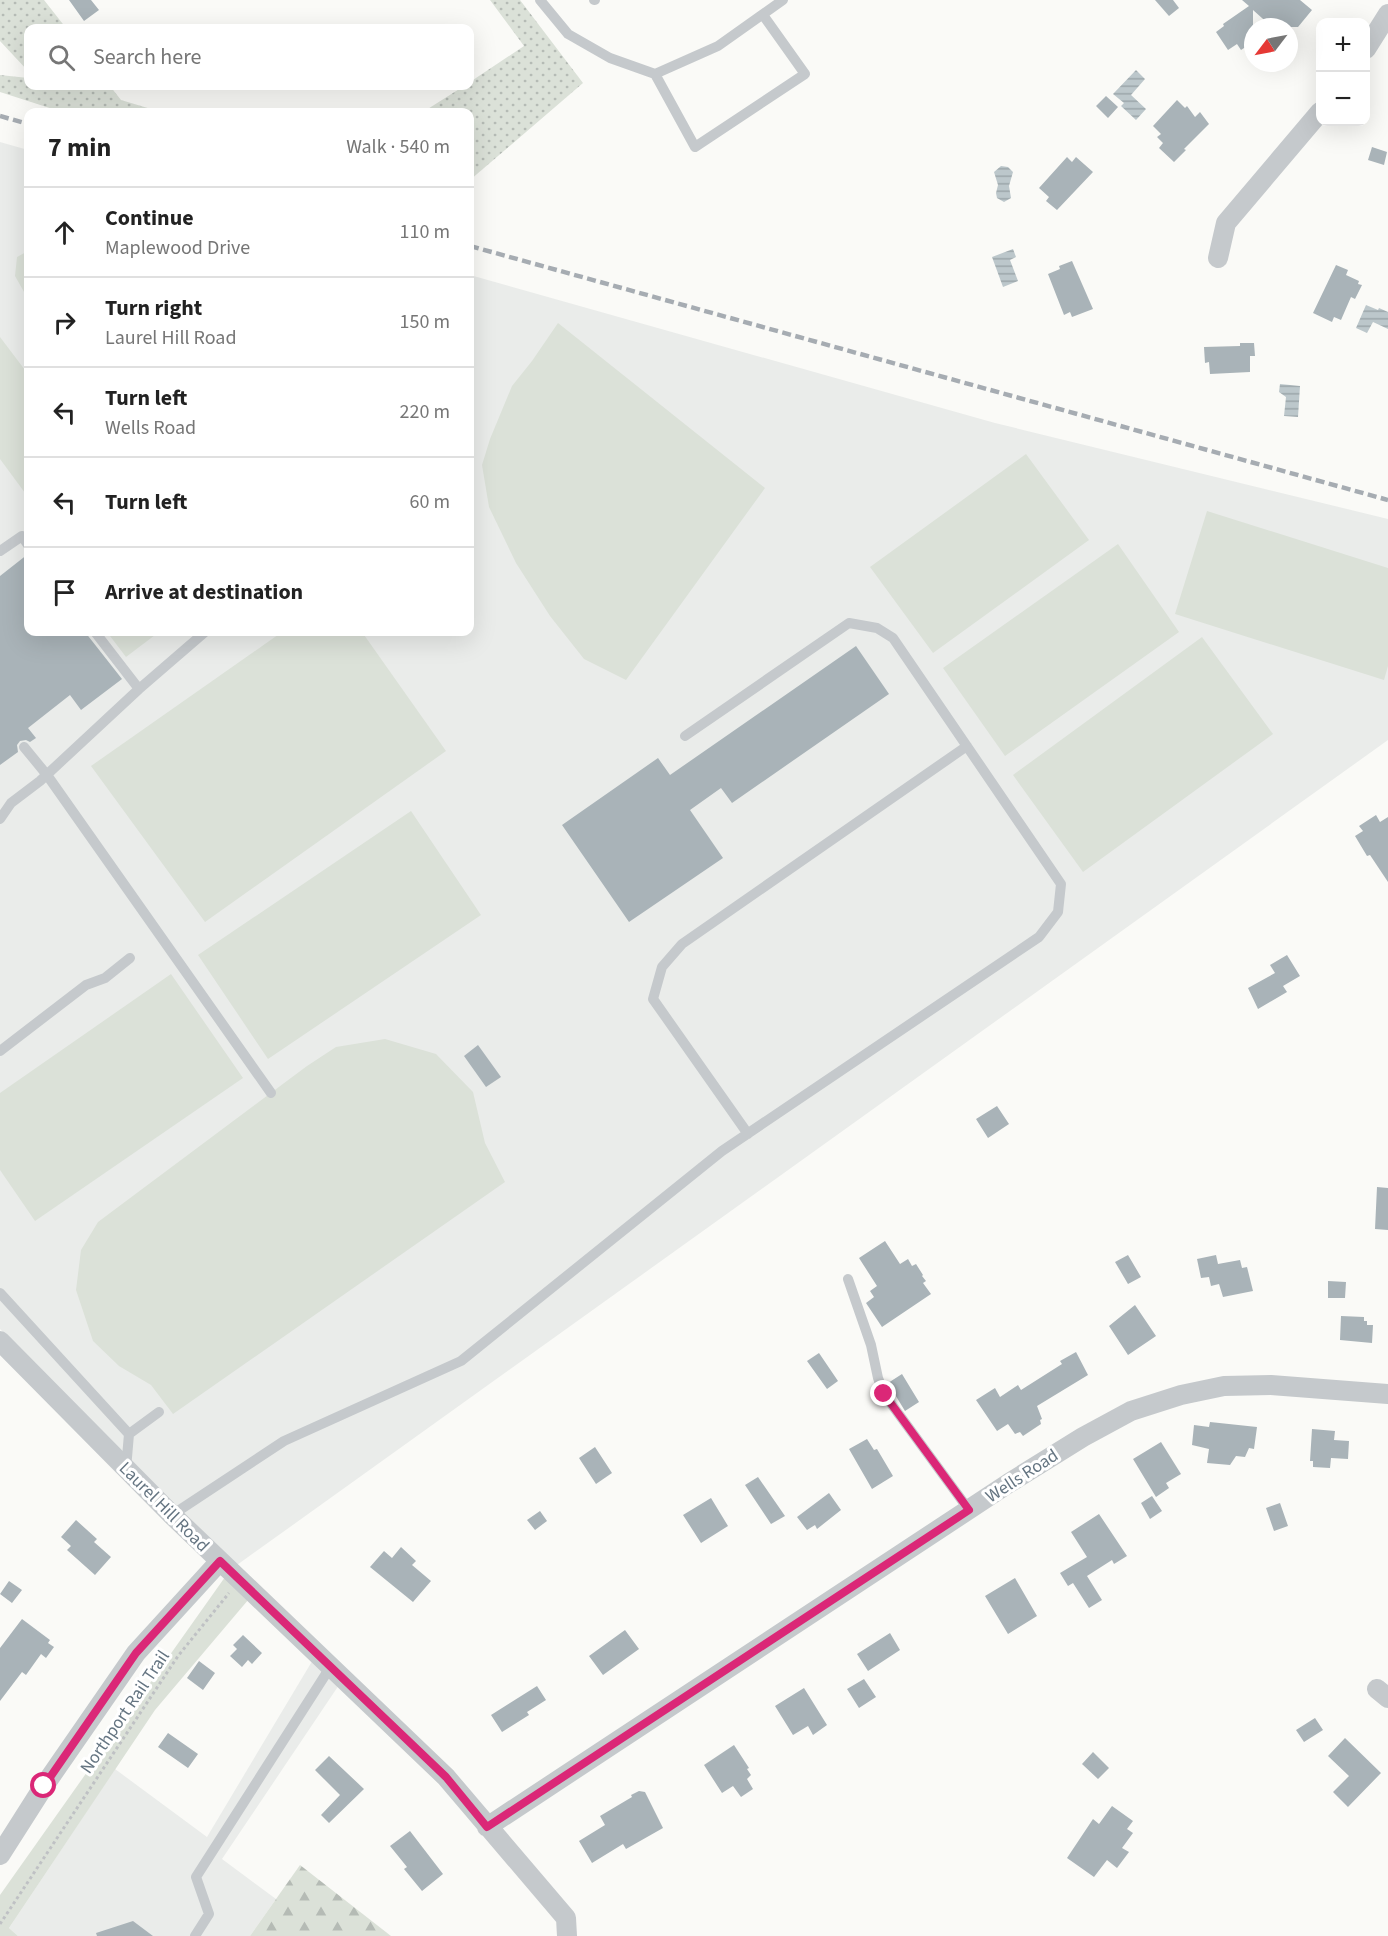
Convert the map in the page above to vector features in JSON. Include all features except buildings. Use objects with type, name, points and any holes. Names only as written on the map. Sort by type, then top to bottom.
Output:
[{"type":"street","points":[[1370,41],[1388,14]]},
{"type":"street","points":[[1218,258],[1226,223],[1316,117]]},
{"type":"street","name":"Laurel Hill Road","points":[[0,1341],[172,1515],[446,1777],[566,1918],[567,1936]]},
{"type":"street","name":"Wells Road","points":[[487,1827],[969,1510],[1083,1437],[1131,1411],[1181,1395],[1224,1386],[1271,1385],[1388,1394]]},
{"type":"street","points":[[0,1855],[44,1786],[136,1653],[220,1561]]},
{"type":"lane","points":[[540,0],[568,34],[610,58],[655,74],[695,147],[806,75],[763,15]]},
{"type":"lane","points":[[655,74],[717,46],[783,0]]},
{"type":"lane","points":[[0,551],[22,536],[24,539]]},
{"type":"lane","points":[[172,1515],[284,1441],[461,1361],[722,1151],[1039,937],[1058,912],[1061,884],[893,638],[877,628],[849,623],[685,736]]},
{"type":"lane","points":[[98,636],[139,689]]},
{"type":"lane","points":[[0,819],[12,803],[47,775],[139,689],[200,636]]},
{"type":"lane","points":[[747,1134],[653,999],[662,967],[682,944],[967,746]]},
{"type":"lane","points":[[24,747],[47,775],[271,1093]]},
{"type":"lane","points":[[0,1051],[86,985],[105,978],[130,958]]},
{"type":"lane","points":[[848,1279],[871,1345],[884,1394],[969,1510]]},
{"type":"lane","points":[[0,1293],[129,1434],[126,1469]]},
{"type":"lane","points":[[129,1434],[159,1412]]},
{"type":"lane","points":[[195,1936],[209,1914],[196,1877],[332,1666]]},
{"type":"path","name":"Northport Rail Trail","points":[[0,1924],[178,1656],[240,1580]]},
{"type":"shaded area","points":[[1136,70],[1145,79],[1131,95],[1146,109],[1136,120],[1121,106],[1124,103],[1113,94]]},
{"type":"shaded area","points":[[0,142],[24,149],[24,636],[474,636],[474,276],[995,423],[1388,519],[1388,740],[230,1570],[0,1329]]},
{"type":"shaded area","points":[[1001,166],[1008,167],[1013,172],[1009,186],[1011,198],[1004,202],[997,198],[998,185],[994,172]]},
{"type":"shaded area","points":[[1013,249],[1016,257],[1010,260],[1018,281],[1003,287],[992,257]]},
{"type":"shaded area","points":[[1366,305],[1388,312],[1388,329],[1373,322],[1367,333],[1356,328]]},
{"type":"shaded area","points":[[1280,384],[1300,386],[1298,417],[1284,416],[1286,397],[1279,392]]},
{"type":"shaded area","points":[[314,1658],[339,1685],[222,1859],[276,1899],[250,1936],[18,1936],[9,1928],[115,1769],[207,1837]]},
{"type":"green space","points":[[0,0],[44,0],[63,24],[24,24],[24,67],[0,41]]},
{"type":"green space","points":[[490,0],[520,0],[583,83],[474,177],[474,108],[429,108],[458,90],[474,90],[474,79],[524,46]]},
{"type":"green space","points":[[0,75],[24,78],[24,90],[113,90],[121,100],[148,108],[50,108],[0,92]]},
{"type":"green space","points":[[24,253],[24,292],[15,276],[17,257]]},
{"type":"green space","points":[[558,323],[765,488],[626,680],[584,659],[550,616],[516,563],[489,507],[482,465],[490,439],[512,386]]},
{"type":"green space","points":[[0,337],[24,369],[24,492],[0,459]]},
{"type":"green space","points":[[1026,454],[1089,540],[933,653],[870,567]]},
{"type":"green space","points":[[1207,511],[1388,568],[1388,666],[1384,680],[1175,614]]},
{"type":"green space","points":[[1118,544],[1179,632],[1005,756],[943,668]]},
{"type":"green space","points":[[110,636],[154,636],[126,657]]},
{"type":"green space","points":[[276,636],[365,636],[446,751],[205,922],[91,766]]},
{"type":"green space","points":[[1202,637],[1273,734],[1083,872],[1013,775]]},
{"type":"green space","points":[[411,811],[481,915],[268,1059],[198,955]]},
{"type":"green space","points":[[171,974],[243,1078],[35,1221],[0,1170],[0,1093]]},
{"type":"green space","points":[[385,1039],[436,1054],[473,1092],[485,1143],[505,1182],[173,1414],[151,1385],[119,1366],[93,1341],[76,1290],[81,1250],[98,1222],[307,1066],[336,1047]]},
{"type":"green space","points":[[230,1570],[254,1593],[155,1710],[9,1928],[18,1936],[0,1936],[0,1895]]},
{"type":"green space","points":[[300,1865],[391,1936],[250,1936]]},
{"type":"railway","points":[[0,116],[24,123]]},
{"type":"railway","points":[[474,247],[1388,500]]},
{"type":"route","points":[[44,1786],[136,1653],[220,1561],[446,1777],[487,1827],[969,1510],[884,1394]]}]
